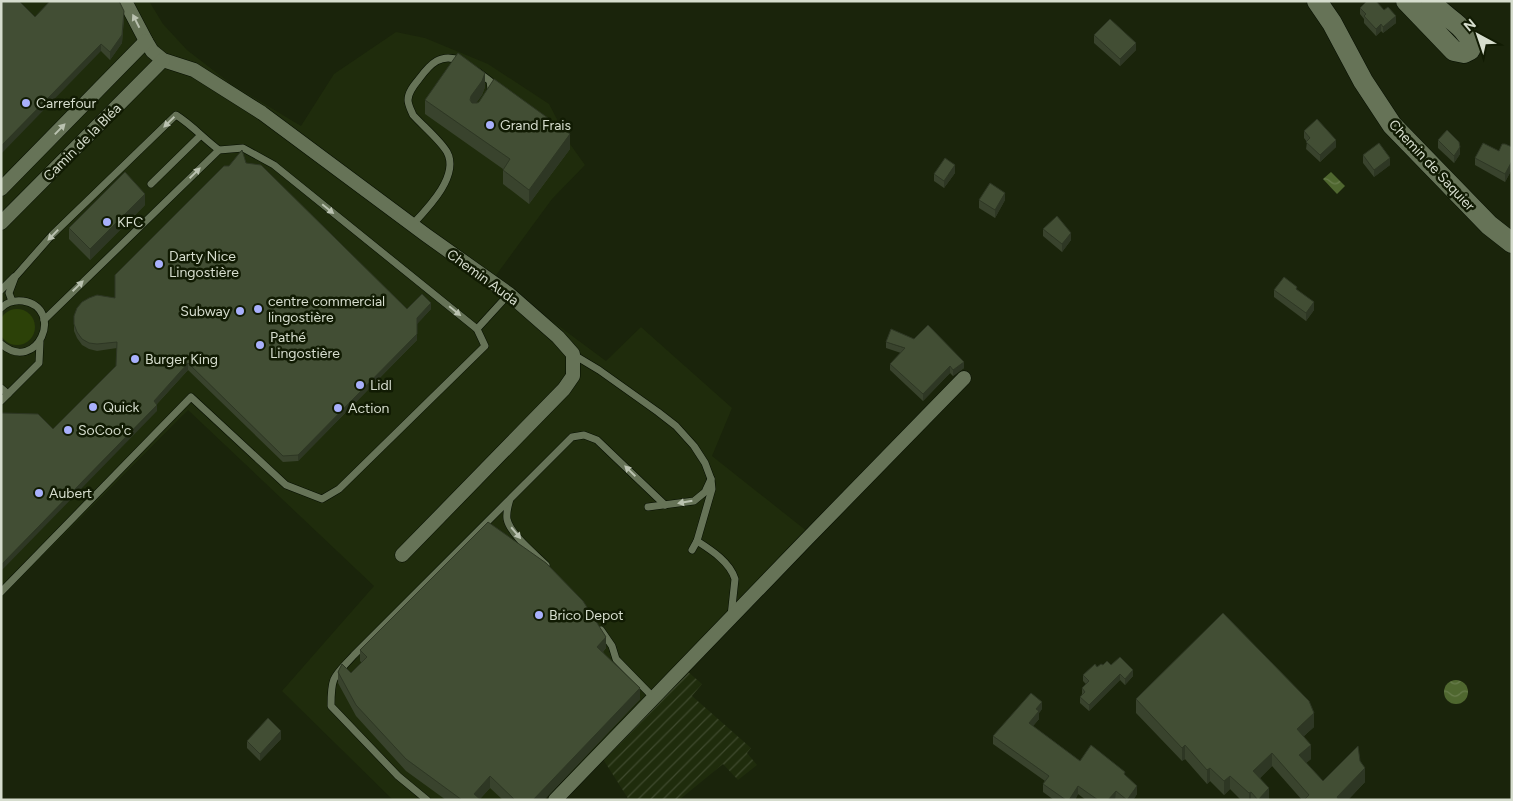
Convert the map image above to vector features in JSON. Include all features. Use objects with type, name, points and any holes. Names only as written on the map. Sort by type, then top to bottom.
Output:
[{"type":"street","points":[[125,1],[152,51],[163,60]]},
{"type":"street","name":"Chemin de Saquier","points":[[1317,1],[1332,23],[1363,81],[1392,125],[1489,225],[1512,243]]},
{"type":"street","points":[[1406,1],[1454,51],[1464,53],[1470,50],[1472,45],[1467,34],[1430,1]]},
{"type":"street","name":"Camin de la Bléa","points":[[1,188],[146,41]]},
{"type":"street","name":"Camin de la Bléa","points":[[1,223],[163,60]]},
{"type":"street","name":"Chemin Auda","points":[[163,60],[194,70],[262,113],[412,225],[510,294],[558,337],[573,354]]},
{"type":"street","points":[[402,555],[564,389],[573,376],[573,354]]},
{"type":"street","points":[[554,800],[964,378]]},
{"type":"lane","points":[[412,225],[442,189],[448,175],[449,165],[446,151],[413,115],[409,108],[408,98],[410,90],[425,71],[439,59],[448,57],[467,64]]},
{"type":"lane","points":[[475,70],[490,81],[491,89],[484,100]]},
{"type":"lane","points":[[1,290],[52,235],[176,114],[192,125],[200,136],[219,150]]},
{"type":"lane","points":[[151,184],[200,136]]},
{"type":"lane","points":[[1,592],[192,397],[286,485],[322,499],[339,490],[485,346],[477,329],[274,165],[243,148],[219,150],[44,320]]},
{"type":"lane","points":[[12,301],[9,294],[15,277]]},
{"type":"lane","points":[[477,329],[510,294]]},
{"type":"lane","points":[[1,308],[12,301],[28,302],[36,306],[44,320],[39,363],[1,401]]},
{"type":"lane","points":[[1,344],[12,351],[20,352],[28,350],[40,342]]},
{"type":"lane","points":[[573,354],[600,370],[676,426],[705,462],[712,488],[697,541],[692,550]]},
{"type":"lane","points":[[1,388],[8,394]]},
{"type":"lane","points":[[427,800],[398,776],[331,706],[331,684],[334,677],[572,437],[584,435],[597,440],[665,506]]},
{"type":"lane","points":[[648,506],[665,506],[698,499],[705,492],[711,479]]},
{"type":"lane","points":[[510,500],[507,512],[509,524],[514,532],[550,569]]},
{"type":"lane","points":[[697,541],[709,548],[734,573],[731,617]]},
{"type":"lane","points":[[598,625],[612,646],[616,659],[653,697]]},
{"type":"shaded area","points":[[1,1],[149,1],[163,24],[187,50],[231,84],[301,126],[334,74],[396,32],[425,38],[488,64],[549,104],[570,144],[585,165],[552,199],[494,278],[606,361],[641,327],[732,408],[712,456],[808,532],[544,800],[393,800],[282,691],[374,586],[188,410],[1,598]]},
{"type":"shaded area","points":[[17,309],[30,314],[35,327],[30,340],[17,345],[4,340],[-1,327],[4,314]]},
{"type":"shaded area","points":[[687,671],[702,684],[692,696],[751,748],[747,753],[757,765],[738,780],[723,764],[679,800],[629,800],[603,759]]},
{"type":"water","points":[[1331,172],[1345,186],[1337,194],[1323,179]]},
{"type":"water","points":[[1451,680],[1461,680],[1468,687],[1468,697],[1461,704],[1451,704],[1444,697],[1444,687]]},
{"type":"building","name":"Carrefour","points":[[1,1],[19,1],[35,17],[50,1],[119,1],[124,11],[122,35],[110,52],[101,44],[1,146]]},
{"type":"building","points":[[1367,1],[1376,1],[1384,10],[1388,7],[1396,16],[1383,27],[1381,24],[1376,29],[1364,16],[1366,14],[1360,8]]},
{"type":"building","points":[[1110,19],[1136,43],[1120,59],[1094,35]]},
{"type":"building","name":"Grand Frais","points":[[458,53],[485,73],[482,81],[471,96],[470,100],[472,103],[479,102],[494,79],[570,134],[529,190],[503,170],[510,159],[425,100]]},
{"type":"building","points":[[1317,119],[1336,140],[1320,155],[1306,142],[1310,138],[1304,131]]},
{"type":"building","points":[[1447,130],[1459,142],[1460,147],[1454,156],[1438,140]]},
{"type":"building","points":[[1379,143],[1390,158],[1374,170],[1363,155]]},
{"type":"building","points":[[1483,143],[1499,151],[1502,144],[1512,147],[1512,161],[1505,174],[1475,158]]},
{"type":"building","name":"centre commercial lingostière","points":[[242,150],[246,163],[261,165],[407,309],[422,294],[431,303],[417,318],[417,334],[298,455],[283,456],[188,363],[154,401],[157,405],[1,565],[2,413],[38,414],[53,429],[116,366],[117,342],[97,344],[89,343],[82,339],[74,324],[77,308],[82,302],[97,295],[115,298],[115,275],[224,166],[229,166]]},
{"type":"building","points":[[945,158],[955,165],[944,181],[934,174]]},
{"type":"building","name":"KFC","points":[[125,172],[145,194],[90,249],[69,228]]},
{"type":"building","points":[[990,183],[1005,193],[995,210],[979,200]]},
{"type":"building","points":[[1057,216],[1071,233],[1062,244],[1043,229]]},
{"type":"building","points":[[1284,277],[1297,287],[1296,289],[1314,302],[1306,313],[1274,290]]},
{"type":"building","points":[[928,325],[964,362],[953,370],[950,366],[923,394],[890,364],[905,348],[886,342],[891,329],[914,339]]},
{"type":"building","points":[[488,522],[546,563],[583,601],[606,637],[597,647],[640,688],[533,800],[515,800],[490,776],[474,794],[481,800],[462,800],[406,759],[356,705],[338,672],[342,664],[351,673],[367,657],[360,650]]},
{"type":"building","points":[[1223,613],[1309,701],[1314,713],[1297,729],[1311,745],[1299,755],[1323,781],[1358,746],[1360,761],[1365,768],[1337,797],[1339,800],[1304,800],[1309,795],[1272,753],[1253,771],[1269,788],[1258,800],[1251,792],[1249,793],[1230,776],[1224,781],[1210,768],[1207,770],[1185,745],[1182,748],[1136,699]]},
{"type":"building","points":[[1120,657],[1133,670],[1125,679],[1120,674],[1089,705],[1080,697],[1085,692],[1082,688],[1089,681],[1083,675],[1095,664],[1097,667],[1107,661],[1111,665]]},
{"type":"building","points":[[1031,693],[1042,702],[1036,709],[1039,711],[1029,723],[1080,761],[1091,745],[1125,772],[1124,774],[1137,786],[1127,800],[1116,791],[1108,800],[1098,800],[1078,786],[1069,800],[1066,800],[1043,784],[1049,776],[993,736]]},
{"type":"building","points":[[268,718],[281,731],[260,754],[247,741]]},
{"type":"place","name":"Carrefour","points":[[26,103]]},
{"type":"place","name":"Grand Frais","points":[[490,125]]},
{"type":"place","name":"KFC","points":[[107,222]]},
{"type":"place","name":"Darty Nice Lingostière","points":[[159,264]]},
{"type":"place","name":"centre commercial lingostière","points":[[258,309]]},
{"type":"place","name":"Subway","points":[[240,311]]},
{"type":"place","name":"Pathé Lingostière","points":[[260,345]]},
{"type":"place","name":"Burger King","points":[[135,359]]},
{"type":"place","name":"Lidl","points":[[360,385]]},
{"type":"place","name":"Quick","points":[[93,407]]},
{"type":"place","name":"Action","points":[[338,408]]},
{"type":"place","name":"SoCoo'c","points":[[68,430]]},
{"type":"place","name":"Aubert","points":[[39,493]]},
{"type":"place","name":"Brico Depot","points":[[539,615]]}]
